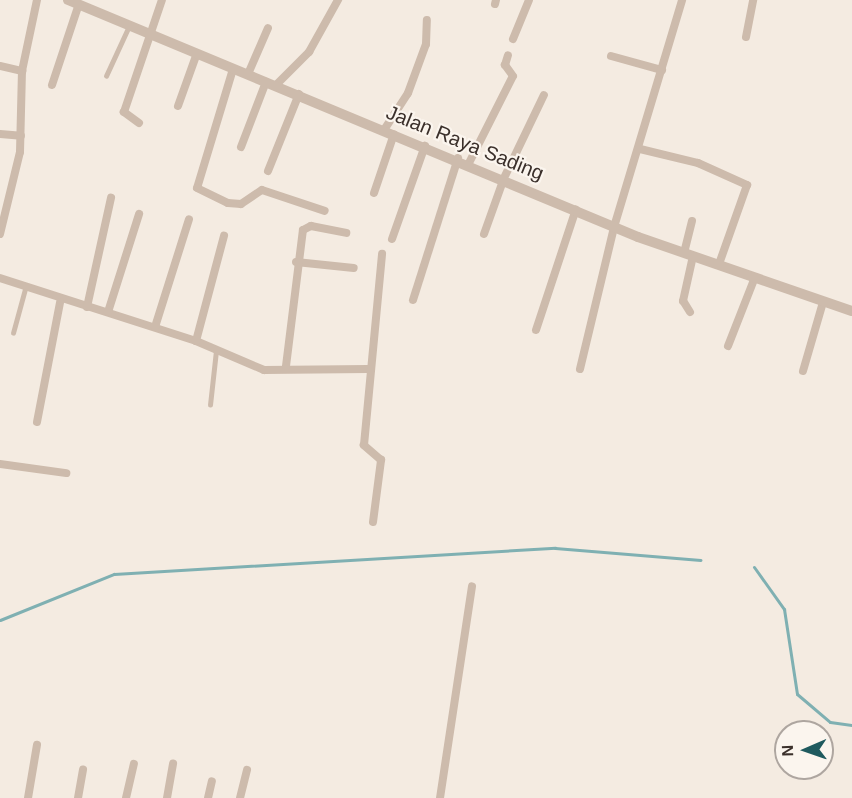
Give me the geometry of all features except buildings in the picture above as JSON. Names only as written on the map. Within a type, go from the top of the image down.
[{"type":"street","points":[[0,234],[20,152],[22,71],[37,0]]},
{"type":"street","points":[[140,123],[124,112],[162,0]]},
{"type":"street","points":[[242,147],[271,83],[309,52],[338,0]]},
{"type":"street","points":[[513,39],[529,0]]},
{"type":"street","points":[[580,369],[614,227],[640,149],[682,0]]},
{"type":"street","points":[[746,37],[753,0]]},
{"type":"street","points":[[52,85],[73,2]]},
{"type":"street","name":"Jalan Raya Sading","points":[[73,2],[130,23],[233,69],[504,177],[614,227],[852,311]]},
{"type":"street","points":[[374,193],[389,132],[408,93],[426,44],[427,20]]},
{"type":"street","points":[[248,74],[268,28]]},
{"type":"street","points":[[178,106],[197,53]]},
{"type":"street","points":[[412,300],[463,161],[513,76],[505,65],[508,55]]},
{"type":"street","points":[[611,56],[662,70]]},
{"type":"street","points":[[0,66],[22,71]]},
{"type":"street","points":[[233,69],[197,188],[228,203],[241,204],[262,190],[325,211]]},
{"type":"street","points":[[268,171],[299,94]]},
{"type":"street","points":[[484,234],[504,177],[544,95]]},
{"type":"street","points":[[0,134],[21,138]]},
{"type":"street","points":[[392,239],[425,146]]},
{"type":"street","points":[[640,149],[698,163],[748,187],[719,264]]},
{"type":"street","points":[[87,307],[111,198]]},
{"type":"street","points":[[536,330],[576,209]]},
{"type":"street","points":[[108,312],[139,214]]},
{"type":"street","points":[[155,327],[189,219]]},
{"type":"street","points":[[690,312],[683,301],[692,221]]},
{"type":"street","points":[[286,366],[296,262],[305,227],[346,233]]},
{"type":"street","points":[[196,341],[225,236]]},
{"type":"street","points":[[373,522],[381,460],[364,449],[368,369],[382,254]]},
{"type":"street","points":[[296,262],[354,268]]},
{"type":"street","points":[[728,346],[755,277]]},
{"type":"street","points":[[0,279],[60,302],[108,312],[196,341],[264,370],[286,366],[368,369]]},
{"type":"street","points":[[37,422],[60,302]]},
{"type":"street","points":[[803,371],[823,302]]},
{"type":"street","points":[[0,464],[66,473]]},
{"type":"street","points":[[440,798],[472,586]]},
{"type":"street","points":[[28,798],[37,746]]},
{"type":"street","points":[[126,798],[134,764]]},
{"type":"street","points":[[167,798],[173,764]]},
{"type":"street","points":[[78,798],[83,769]]},
{"type":"street","points":[[240,798],[246,770]]},
{"type":"street","points":[[208,798],[212,781]]},
{"type":"lane","points":[[106,76],[130,23]]},
{"type":"lane","points":[[13,333],[25,289]]},
{"type":"lane","points":[[210,405],[216,351]]},
{"type":"waterway","points":[[0,620],[114,574],[555,548],[701,560]]},
{"type":"waterway","points":[[754,567],[784,609],[797,694],[830,722],[852,725]]}]
